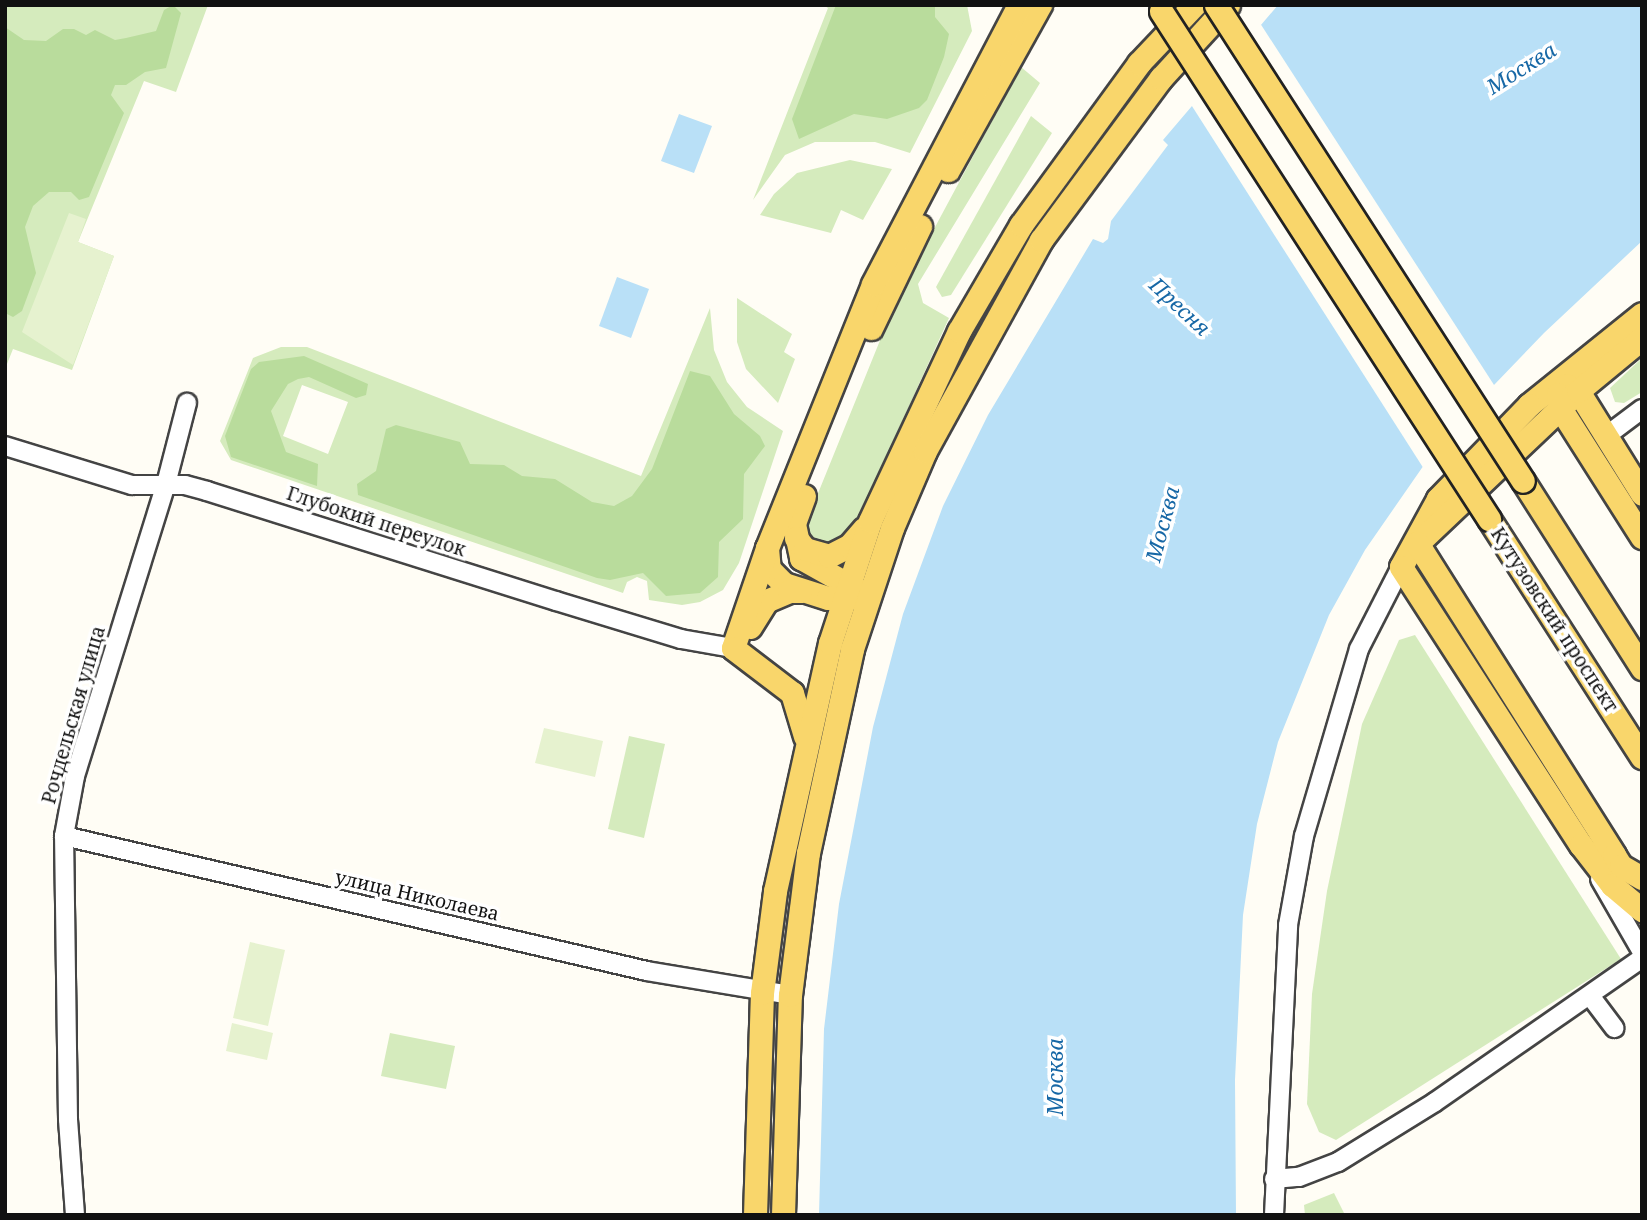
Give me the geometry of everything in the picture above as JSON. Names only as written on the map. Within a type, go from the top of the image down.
[{"type":"main road","points":[[990,61],[1006,5]]},
{"type":"main road","points":[[733,648],[767,548],[873,284],[990,61],[1031,11],[1049,5]]},
{"type":"main road","points":[[755,1215],[762,993],[775,891],[806,742],[845,592],[870,521],[959,331],[1055,173],[1139,63],[1194,5]]},
{"type":"main road","points":[[1216,5],[1642,668]]},
{"type":"main road","points":[[783,1215],[790,995],[811,841],[845,679],[869,596],[925,450],[981,344],[1041,240],[1161,78],[1228,5]]},
{"type":"main road","name":"Кутузовский проспект","points":[[1156,7],[1642,757]]},
{"type":"main road","points":[[845,592],[801,558],[794,535],[799,507],[888,289],[943,177],[1031,11]]},
{"type":"main road","points":[[1642,314],[1567,386],[1438,499],[1417,543],[1401,567],[1581,845],[1612,885],[1642,910]]},
{"type":"main road","points":[[1417,543],[1560,408],[1567,386],[1642,338]]},
{"type":"main road","points":[[1567,386],[1606,436],[1642,494]]},
{"type":"main road","points":[[1560,408],[1642,537]]},
{"type":"main road","points":[[794,535],[805,549],[829,556],[849,546],[870,521]]},
{"type":"main road","points":[[1417,543],[1621,866],[1642,878]]},
{"type":"main road","points":[[767,548],[769,569],[775,578],[800,592]]},
{"type":"main road","points":[[733,648],[741,643],[766,601],[789,591],[845,592],[869,596]]},
{"type":"main road","points":[[733,648],[792,693],[806,742]]},
{"type":"street","name":"Рочдельская улица","points":[[75,1215],[68,1119],[64,836],[75,776],[166,484],[187,403]]},
{"type":"street","points":[[1606,436],[1642,409]]},
{"type":"street","name":"Глубокий переулок","points":[[5,446],[132,485],[166,484],[206,491],[681,639],[733,648]]},
{"type":"street","points":[[1274,1215],[1288,925],[1304,836],[1359,649],[1401,567]]},
{"type":"street","name":"улица Николаева","points":[[64,836],[647,971],[762,993],[790,995]]},
{"type":"street","points":[[1581,845],[1642,952]]},
{"type":"street","points":[[1274,1179],[1299,1177],[1338,1163],[1591,997],[1642,958]]},
{"type":"street","points":[[1591,997],[1614,1028]]},
{"type":"green space","points":[[5,5],[208,5],[176,92],[144,81],[78,242],[114,256],[72,370],[13,349],[5,369]]},
{"type":"green space","points":[[173,5],[181,13],[166,68],[145,72],[126,85],[115,85],[111,95],[124,113],[89,197],[79,200],[71,192],[49,192],[33,206],[25,227],[36,273],[22,311],[13,317],[5,313],[5,27],[24,40],[46,41],[63,29],[74,29],[86,35],[95,30],[115,40],[156,31],[164,10]]},
{"type":"green space","points":[[823,5],[967,5],[972,31],[910,153],[875,142],[815,142],[785,155],[753,200],[828,8]]},
{"type":"green space","points":[[836,5],[935,5],[935,17],[949,34],[944,57],[927,100],[919,108],[887,119],[854,114],[799,139],[792,119]]},
{"type":"green space","points":[[1021,67],[1040,83],[918,284],[923,303],[949,318],[851,534],[841,547],[810,539],[808,518],[898,296]]},
{"type":"green space","points":[[1031,116],[1052,133],[951,295],[942,297],[936,287]]},
{"type":"green space","points":[[850,160],[892,169],[863,220],[841,210],[831,233],[760,215],[774,194],[797,173]]},
{"type":"green space","points":[[69,213],[86,219],[78,242],[114,256],[73,365],[22,332]]},
{"type":"green space","points":[[737,298],[792,334],[784,352],[795,359],[778,403],[746,369],[737,342]]},
{"type":"green space","points":[[710,308],[714,350],[727,382],[747,407],[783,431],[739,563],[723,590],[700,602],[682,605],[649,600],[647,581],[637,577],[627,582],[623,593],[231,460],[220,441],[253,358],[281,347],[307,347],[641,476]],"holes":[[[302,385],[348,402],[328,454],[283,436]]]},
{"type":"green space","points":[[304,356],[368,384],[366,395],[356,398],[309,377],[298,379],[288,384],[271,411],[286,452],[318,464],[317,486],[231,457],[225,436],[251,369],[259,362]]},
{"type":"green space","points":[[1642,358],[1642,392],[1624,403],[1615,402],[1610,388]]},
{"type":"green space","points":[[690,371],[710,376],[734,414],[760,436],[765,446],[744,474],[743,519],[719,542],[718,577],[700,593],[666,596],[643,573],[610,580],[597,578],[358,495],[357,484],[376,471],[386,429],[396,425],[460,442],[470,464],[504,465],[522,476],[555,479],[592,502],[614,506],[632,496],[652,469]]},
{"type":"green space","points":[[1415,635],[1621,959],[1336,1140],[1319,1132],[1307,1104],[1312,994],[1327,891],[1362,724],[1399,640]]},
{"type":"green space","points":[[544,728],[603,741],[595,777],[535,763]]},
{"type":"green space","points":[[629,736],[665,744],[644,838],[608,829]]},
{"type":"green space","points":[[250,942],[285,950],[268,1026],[233,1018]]},
{"type":"green space","points":[[232,1023],[273,1033],[267,1060],[226,1051]]},
{"type":"green space","points":[[390,1033],[455,1046],[446,1089],[381,1076]]},
{"type":"green space","points":[[1334,1193],[1345,1215],[1305,1215],[1304,1205]]},
{"type":"water","points":[[1278,5],[1642,5],[1642,241],[1544,333],[1442,439],[1365,550],[1329,615],[1278,742],[1257,824],[1243,915],[1235,1080],[1236,1215],[819,1215],[824,1029],[839,904],[873,727],[903,614],[943,506],[988,415],[1093,239],[1103,243],[1108,239],[1111,221],[1168,145],[1163,140]]},
{"type":"water","points":[[679,114],[712,126],[694,173],[661,161]]},
{"type":"water","points":[[617,277],[649,289],[631,338],[599,326]]},
{"type":"pier","points":[[1258,20],[1496,388],[1424,469],[1190,103]]},
{"type":"water label","name":"Москва","points":[[1521,68]]},
{"type":"water label","name":"Пресня","points":[[1180,306]]},
{"type":"water label","name":"Москва","points":[[1162,524]]},
{"type":"water label","name":"Москва","points":[[1055,1077]]}]
